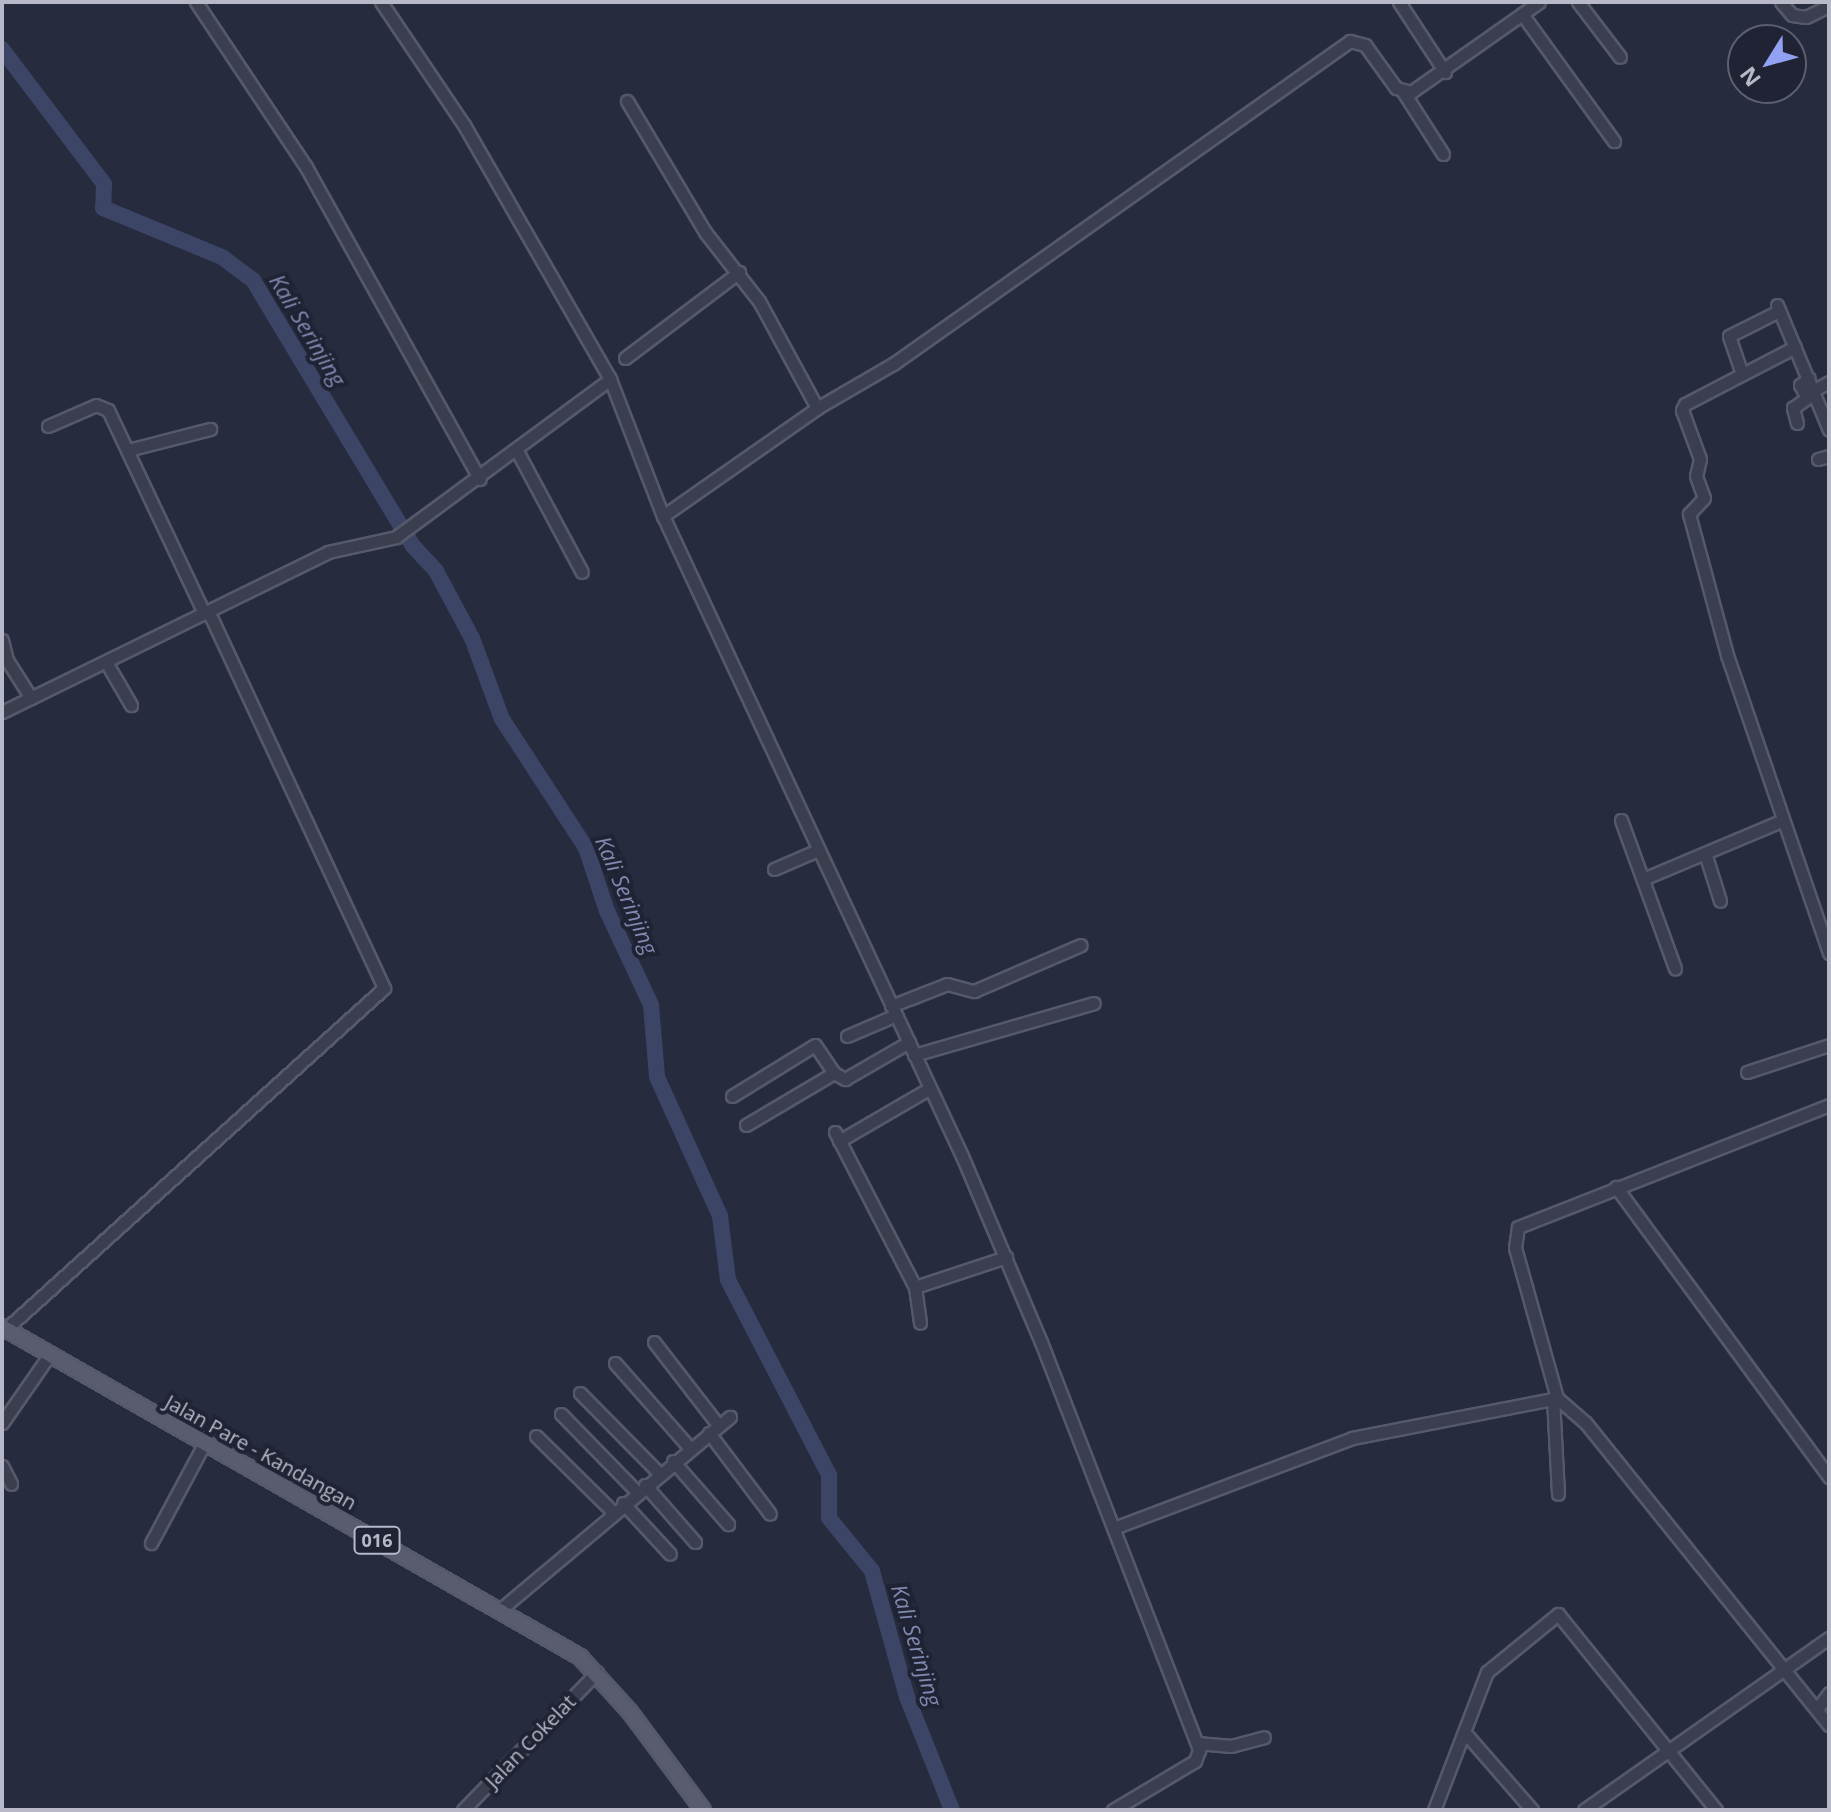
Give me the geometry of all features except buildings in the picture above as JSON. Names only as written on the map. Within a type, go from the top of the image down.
[{"type":"main road","name":"Jalan Pare - Kandangan","points":[[4,1328],[204,1444],[501,1609],[597,1672],[703,1810]]},
{"type":"street","points":[[196,2],[306,167],[480,479]]},
{"type":"street","points":[[381,2],[464,125],[610,379],[663,516],[1006,1257],[1197,1743],[1195,1761],[1113,1810]]},
{"type":"street","points":[[1399,2],[1445,72]]},
{"type":"street","points":[[1402,90],[1422,87],[1539,2]]},
{"type":"street","points":[[1578,2],[1620,57]]},
{"type":"street","points":[[1781,2],[1792,15],[1806,17],[1829,6]]},
{"type":"street","points":[[1522,14],[1614,141]]},
{"type":"street","points":[[663,516],[817,408],[893,364],[1350,41],[1361,42],[1402,90],[1443,154]]},
{"type":"street","points":[[627,101],[705,232],[739,272],[817,408]]},
{"type":"street","points":[[625,358],[739,272]]},
{"type":"street","points":[[1742,374],[1729,336],[1778,308],[1829,430]]},
{"type":"street","points":[[1795,347],[1682,407],[1700,459],[1696,476],[1704,498],[1689,514],[1727,655],[1781,821],[1829,953]]},
{"type":"street","points":[[2,712],[328,552],[396,537],[480,479],[610,379]]},
{"type":"street","points":[[1797,423],[1793,408],[1807,398],[1800,385],[1829,382]]},
{"type":"street","points":[[4,1328],[384,988],[128,450],[101,406],[48,426]]},
{"type":"street","points":[[128,450],[210,429]]},
{"type":"street","points":[[517,451],[582,572]]},
{"type":"street","points":[[2,640],[7,660],[31,698]]},
{"type":"street","points":[[106,662],[131,705]]},
{"type":"street","points":[[1621,820],[1675,968]]},
{"type":"street","points":[[1643,879],[1781,821]]},
{"type":"street","points":[[774,869],[818,850]]},
{"type":"street","points":[[1705,853],[1720,901]]},
{"type":"street","points":[[847,1036],[947,984],[974,991],[1081,945]]},
{"type":"street","points":[[914,1055],[1094,1003]]},
{"type":"street","points":[[732,1096],[815,1045],[834,1073],[845,1079],[909,1042]]},
{"type":"street","points":[[1747,1072],[1829,1045]]},
{"type":"street","points":[[746,1125],[834,1073]]},
{"type":"street","points":[[920,1323],[915,1287],[837,1137],[930,1088]]},
{"type":"street","points":[[1558,1494],[1555,1398],[1514,1234],[1525,1223],[1829,1105]]},
{"type":"street","points":[[1616,1187],[1829,1477]]},
{"type":"street","points":[[915,1287],[1006,1257]]},
{"type":"street","points":[[654,1342],[770,1514]]},
{"type":"street","points":[[2,1423],[50,1354]]},
{"type":"street","points":[[615,1363],[689,1447]]},
{"type":"street","points":[[580,1393],[659,1473]]},
{"type":"street","points":[[1114,1528],[1352,1438],[1555,1398],[1585,1422],[1829,1725]]},
{"type":"street","points":[[561,1414],[695,1542]]},
{"type":"street","points":[[501,1609],[689,1447],[730,1417]]},
{"type":"street","points":[[536,1436],[613,1512]]},
{"type":"street","points":[[151,1543],[204,1444]]},
{"type":"street","points":[[673,1461],[728,1524]]},
{"type":"street","points":[[2,1466],[11,1484]]},
{"type":"street","points":[[623,1503],[670,1554]]},
{"type":"street","points":[[1434,1810],[1466,1734],[1487,1672],[1558,1614],[1716,1810]]},
{"type":"street","points":[[1584,1810],[1829,1638]]},
{"type":"street","name":"Jalan Cokelat","points":[[463,1810],[597,1672]]},
{"type":"street","points":[[1817,1709],[1829,1693]]},
{"type":"street","points":[[1466,1734],[1532,1810]]},
{"type":"street","points":[[1197,1743],[1231,1746],[1264,1737]]},
{"type":"waterway","name":"Kali Serinjing","points":[[2,49],[104,184],[103,208],[222,257],[253,280],[413,546],[436,571],[472,638],[502,719],[586,848],[607,911],[651,1005],[657,1077],[720,1216],[728,1280],[829,1475],[829,1518],[872,1571],[907,1697],[952,1810]]}]
